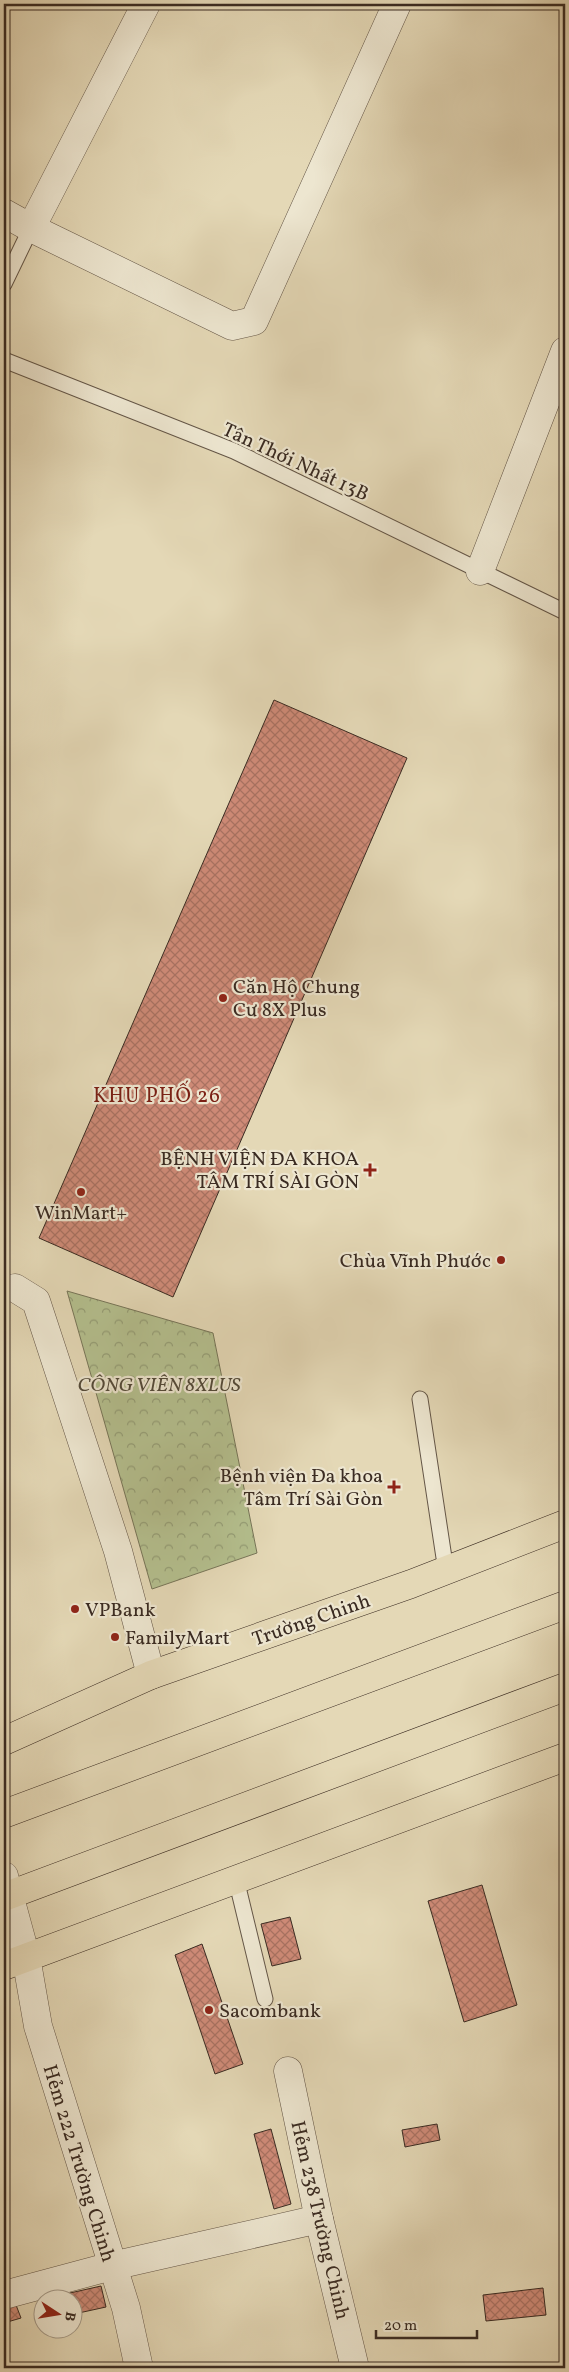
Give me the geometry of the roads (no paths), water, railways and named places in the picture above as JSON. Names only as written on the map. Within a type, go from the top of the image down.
[{"type":"main road","name":"Trường Chinh","points":[[4,1740],[151,1675],[446,1570],[565,1524]]},
{"type":"main road","points":[[4,1814],[565,1606]]},
{"type":"main road","points":[[6,1889],[565,1687]]},
{"type":"main road","points":[[15,1962],[565,1757]]},
{"type":"street","points":[[31,228],[146,4]]},
{"type":"street","points":[[4,213],[232,326],[254,321],[398,4]]},
{"type":"street","points":[[480,571],[565,351]]},
{"type":"street","points":[[10,1286],[36,1301],[118,1551],[151,1675]]},
{"type":"street","points":[[6,1889],[15,1962]]},
{"type":"street","name":"Hẻm 222 Trường Chinh","points":[[15,1962],[38,2026],[126,2308],[139,2368]]},
{"type":"street","name":"Hẻm 238 Trường Chinh","points":[[288,2071],[319,2219],[355,2368]]},
{"type":"street","points":[[4,2295],[112,2266],[319,2219]]},
{"type":"lane","points":[[4,284],[31,228]]},
{"type":"lane","name":"Tân Thới Nhất 13B","points":[[4,360],[234,451],[565,612]]},
{"type":"lane","points":[[420,1400],[446,1570]]},
{"type":"lane","points":[[236,1879],[265,1999]]},
{"type":"place","name":"Căn Hộ Chung Cư 8X Plus","points":[[223,998]]},
{"type":"place","name":"BỆNH VIỆN ĐA KHOA TÂM TRÍ SÀI GÒN","points":[[370,1170]]},
{"type":"place","name":"WinMart+","points":[[81,1192]]},
{"type":"place","name":"Chùa Vĩnh Phước","points":[[501,1260]]},
{"type":"place","name":"Bệnh viện Đa khoa Tâm Trí Sài Gòn","points":[[394,1487]]},
{"type":"place","name":"VPBank","points":[[75,1609]]},
{"type":"place","name":"FamilyMart","points":[[115,1637]]},
{"type":"place","name":"Sacombank","points":[[209,2010]]},
{"type":"district","name":"KHU PHỐ 26","points":[[157,1095]]},
{"type":"park label","name":"CÔNG VIÊN 8XLUS","points":[[159,1384]]}]
